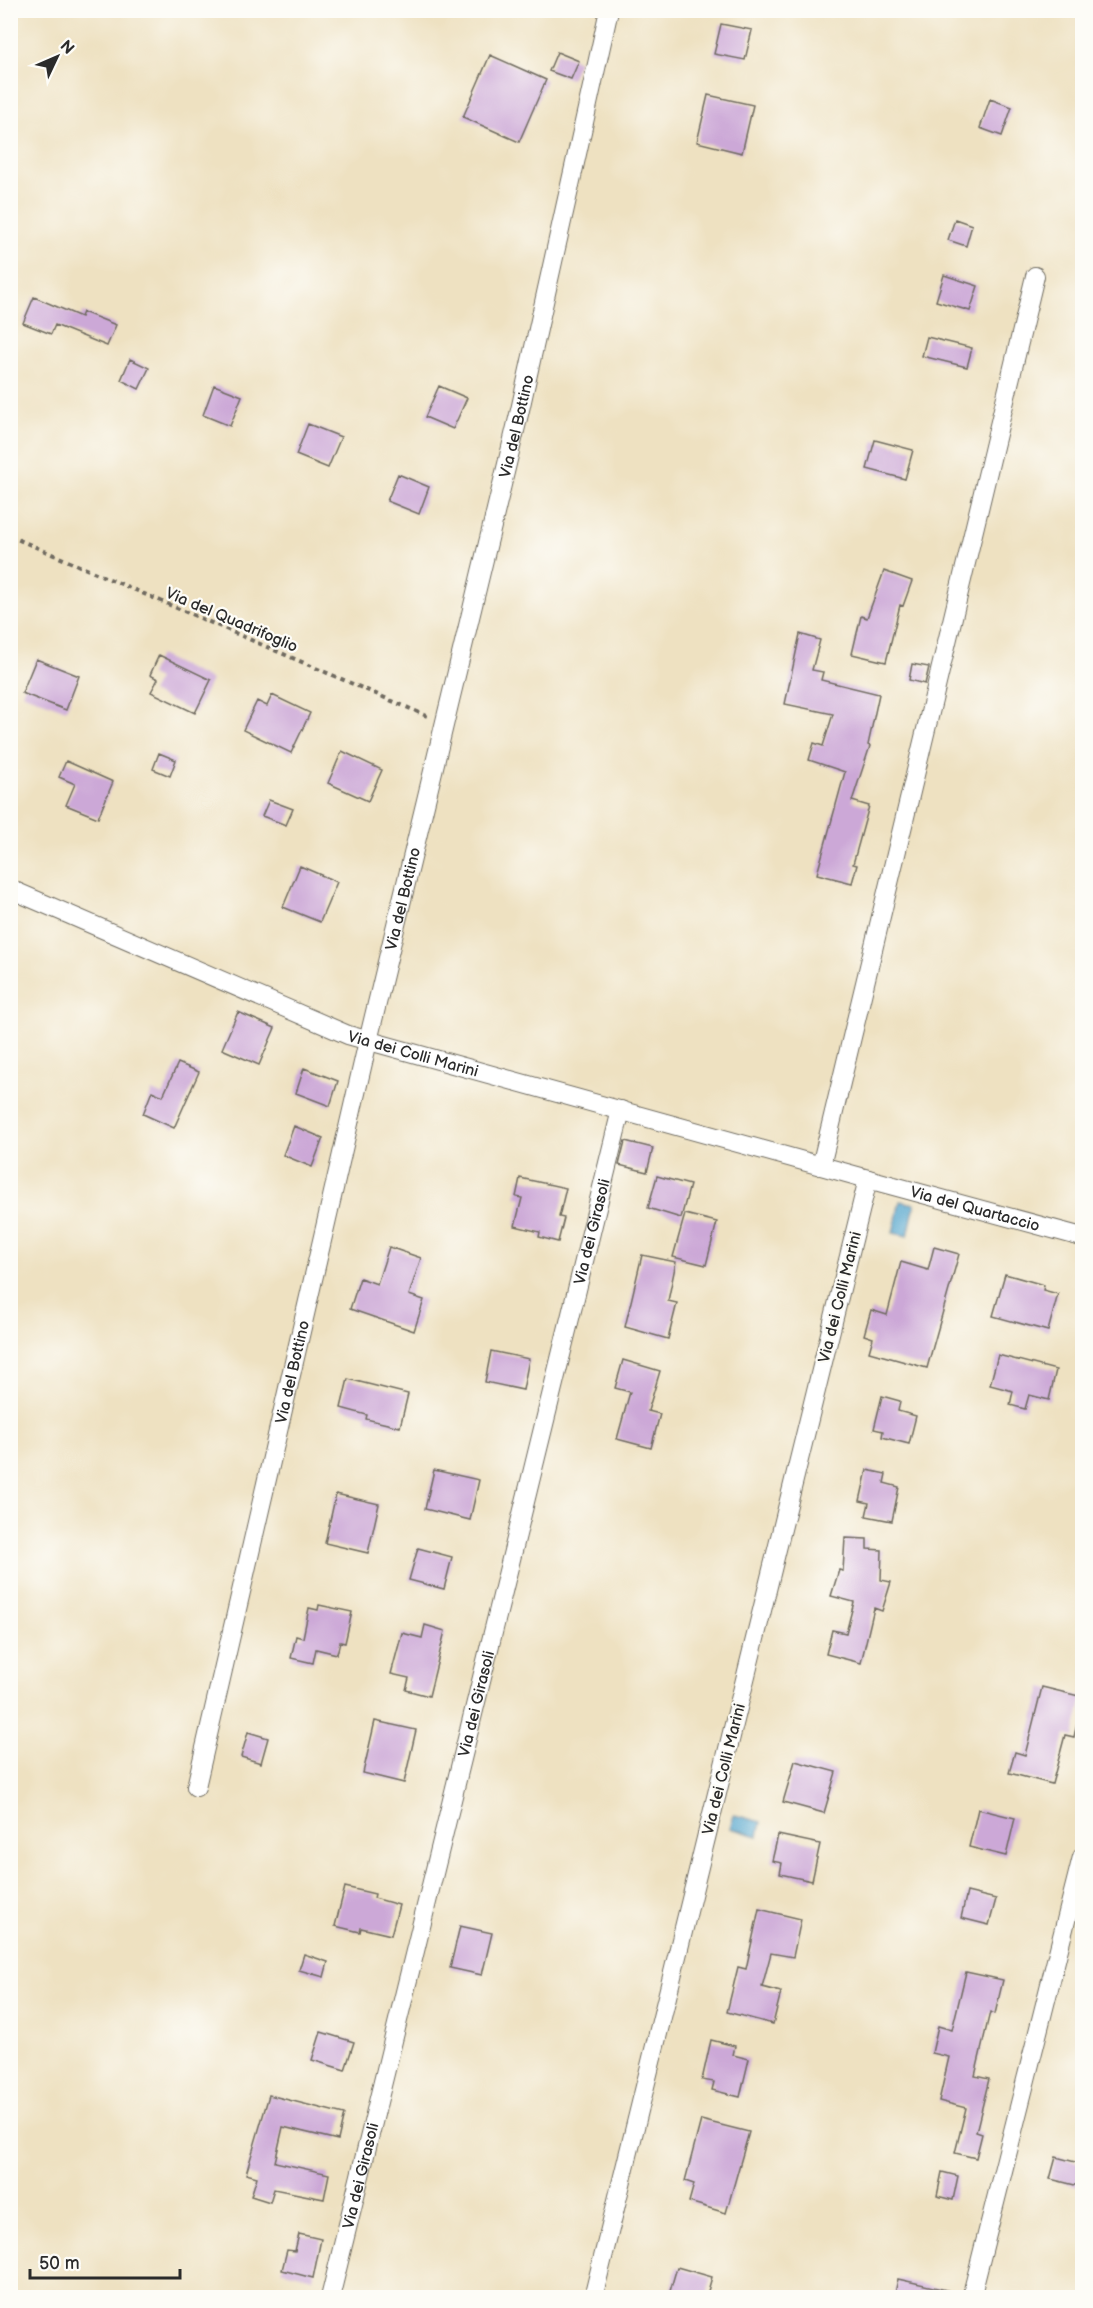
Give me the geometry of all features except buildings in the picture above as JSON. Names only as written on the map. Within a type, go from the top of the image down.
[{"type":"street","name":"Via del Bottino","points":[[196,1787],[368,1041],[519,410],[609,10]]},
{"type":"street","points":[[821,1166],[1035,276]]},
{"type":"street","name":"Via dei Colli Marini","points":[[10,889],[317,1022],[368,1041],[868,1179],[593,2298]]},
{"type":"street","name":"Via dei Girasoli","points":[[330,2298],[621,1110]]},
{"type":"street","name":"Via del Quartaccio","points":[[868,1179],[1083,1238]]},
{"type":"street","points":[[971,2298],[1083,1857]]},
{"type":"path","name":"Via del Quadrifoglio","points":[[10,536],[444,724]]},
{"type":"water","points":[[900,1201],[915,1204],[908,1236],[893,1233]]},
{"type":"water","points":[[734,1815],[761,1822],[758,1836],[730,1828]]}]
